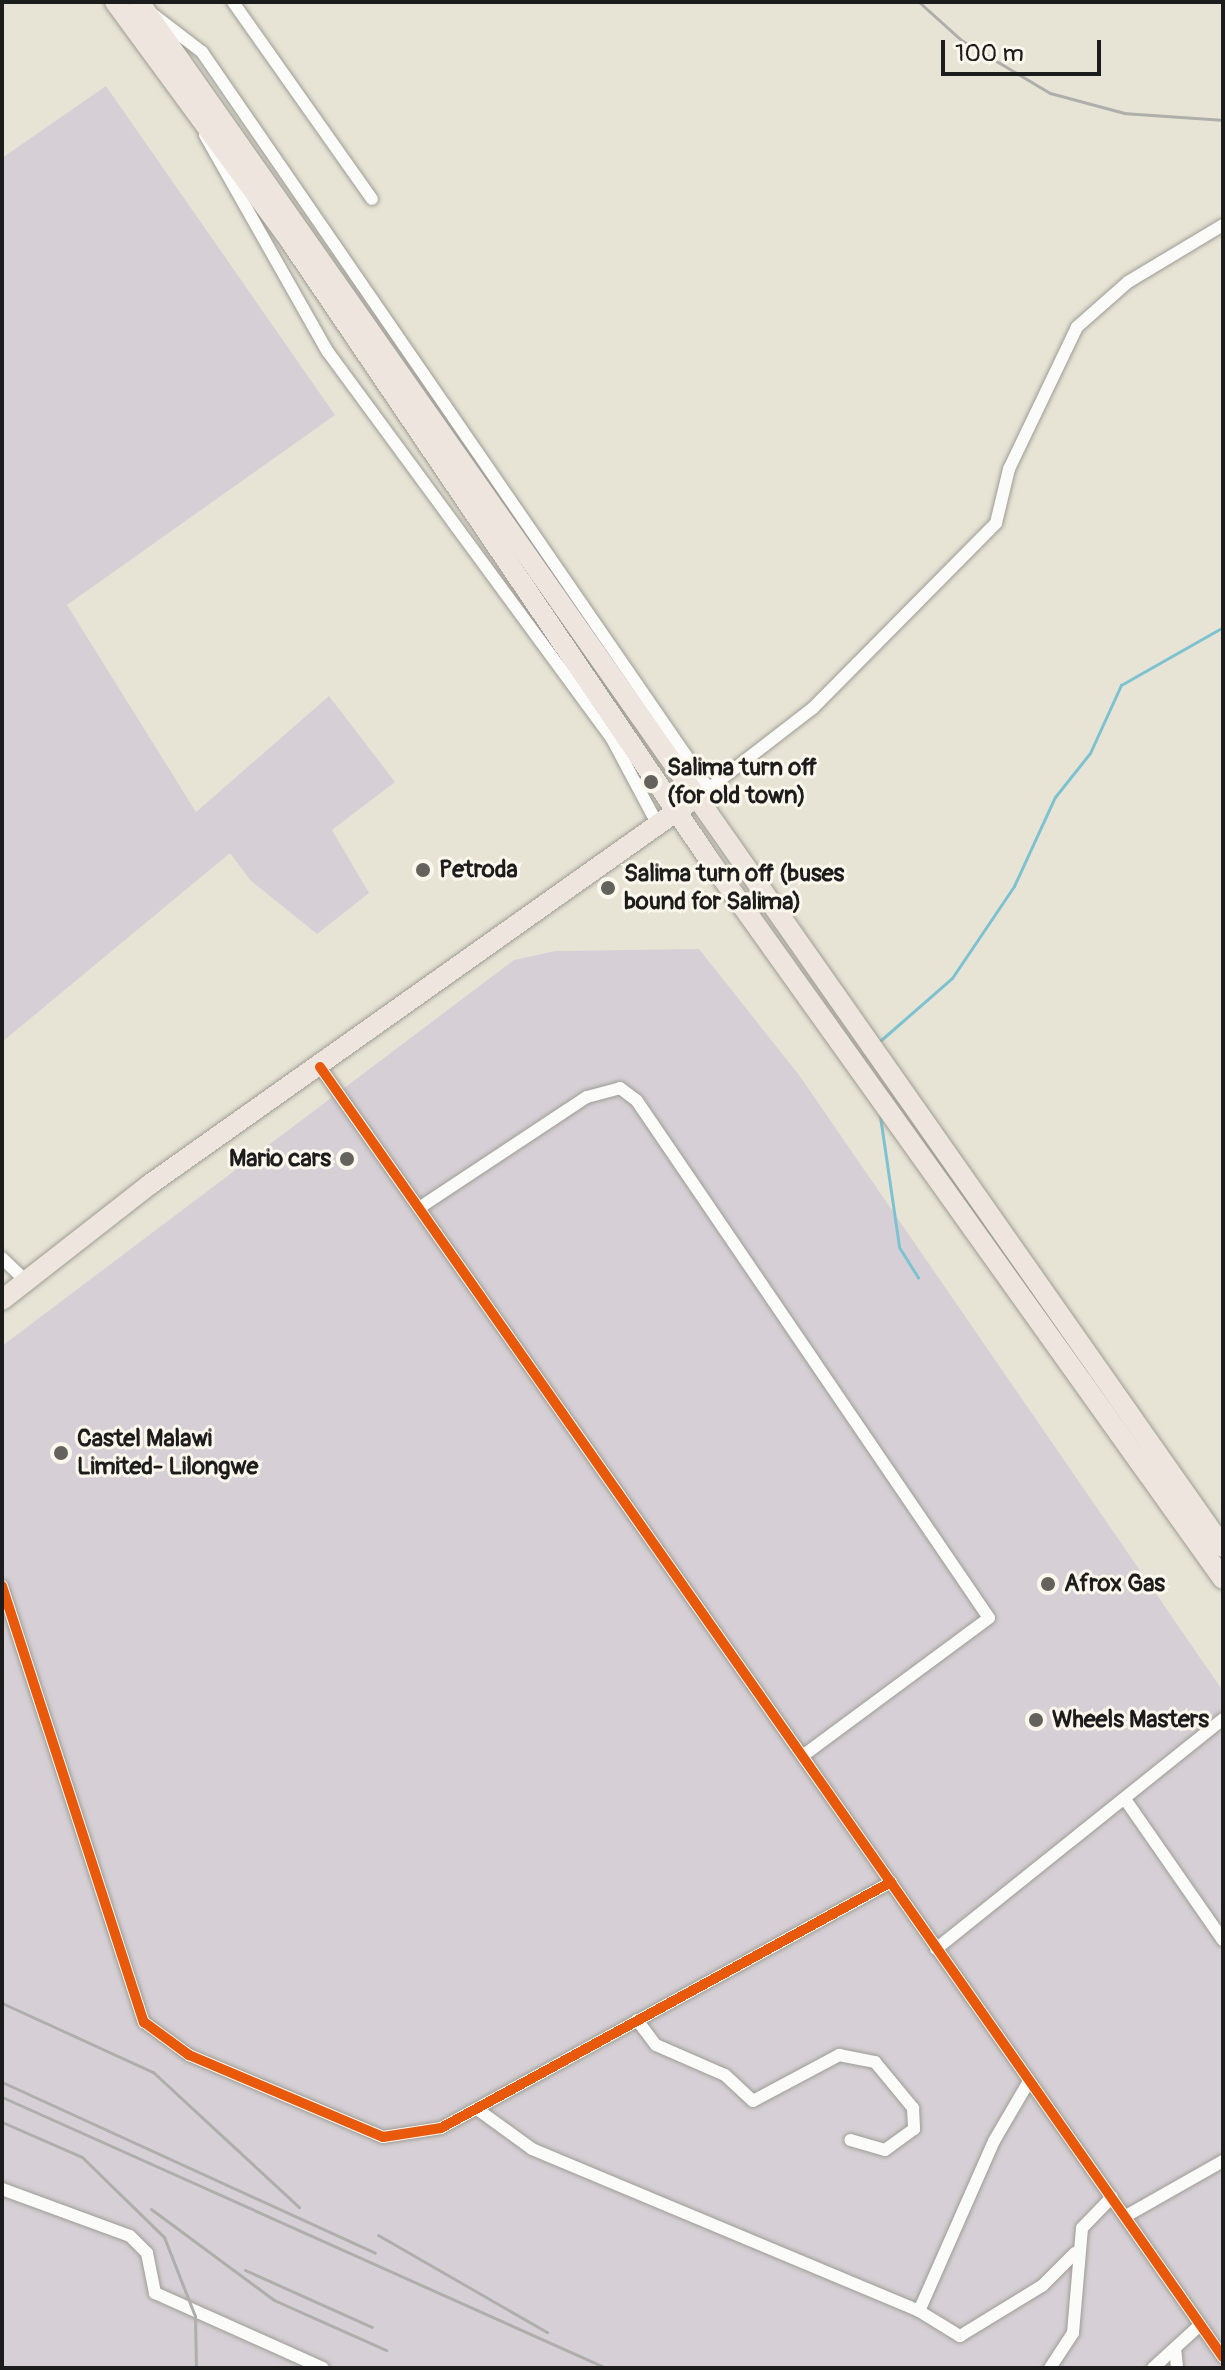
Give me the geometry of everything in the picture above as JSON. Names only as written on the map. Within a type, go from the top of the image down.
[{"type":"highway","points":[[115,2],[190,100],[676,812],[1223,1579]]},
{"type":"highway","points":[[142,6],[703,793],[1223,1547]]},
{"type":"highway","points":[[2,1300],[25,1280],[703,793]]},
{"type":"street","points":[[233,2],[372,199]]},
{"type":"street","points":[[190,100],[225,180],[328,352],[595,715],[658,825]]},
{"type":"street","points":[[703,793],[813,708],[996,523],[1009,469],[1077,327],[1128,282],[1223,225]]},
{"type":"street","points":[[320,1067],[1223,2357]]},
{"type":"street","points":[[419,1208],[596,1093],[620,1088],[637,1101],[989,1618],[804,1755]]},
{"type":"street","points":[[2,1258],[25,1280]]},
{"type":"street","points":[[2,1586],[138,2012],[152,2030],[189,2055],[383,2137],[420,2135],[477,2109],[891,1882]]},
{"type":"street","points":[[936,1949],[1066,1838],[1127,1802],[1223,1719]]},
{"type":"street","points":[[1127,1802],[1223,1940]]},
{"type":"street","points":[[637,2020],[656,2045],[725,2075],[753,2101],[839,2055],[875,2062],[913,2108],[914,2129],[885,2150],[850,2140]]},
{"type":"street","points":[[919,2311],[994,2141],[1029,2081]]},
{"type":"street","points":[[477,2109],[532,2149],[919,2311],[946,2332],[967,2335],[1042,2286],[1075,2253]]},
{"type":"street","points":[[1126,2216],[1223,2161]]},
{"type":"street","points":[[2,2189],[130,2236],[147,2253],[155,2293],[323,2368]]},
{"type":"street","points":[[1050,2368],[1073,2333],[1075,2253],[1087,2219],[1112,2197]]},
{"type":"street","points":[[1153,2368],[1199,2326]]},
{"type":"street","points":[[1175,2348],[1177,2368]]},
{"type":"shaded area","points":[[106,86],[335,415],[67,605],[196,812],[329,696],[395,782],[332,830],[369,893],[317,934],[250,880],[230,853],[2,1042],[2,158]]},
{"type":"shaded area","points":[[699,949],[799,1075],[1223,1691],[1223,2368],[2,2368],[2,1346],[514,960],[556,951]]},
{"type":"waterway","points":[[881,1040],[952,978],[1014,886],[1055,797],[1090,753],[1121,685],[1223,627]]},
{"type":"waterway","points":[[880,1116],[899,1247],[918,1277]]},
{"type":"railway","points":[[919,2],[961,40],[1050,93],[1124,113],[1223,120]]},
{"type":"railway","points":[[2,2003],[153,2072],[299,2207]]},
{"type":"railway","points":[[2,2082],[375,2253]]},
{"type":"railway","points":[[2,2097],[606,2368]]},
{"type":"railway","points":[[2,2122],[82,2157],[164,2237],[195,2316],[196,2368]]},
{"type":"railway","points":[[151,2209],[274,2300],[386,2350]]},
{"type":"railway","points":[[378,2235],[547,2332]]},
{"type":"railway","points":[[245,2270],[372,2327]]},
{"type":"cycle path","points":[[320,1067],[1223,2357]]},
{"type":"cycle path","points":[[2,1586],[144,2022],[189,2055],[383,2137],[441,2128],[891,1882]]},
{"type":"place","name":"Salima turn off (for old town)","points":[[651,782]]},
{"type":"place","name":"Petroda","points":[[423,870]]},
{"type":"place","name":"Salima turn off (buses bound for Salima)","points":[[608,888]]},
{"type":"place","name":"Mario cars","points":[[347,1159]]},
{"type":"place","name":"Castel Malawi Limited- Lilongwe","points":[[61,1453]]},
{"type":"place","name":"Afrox Gas","points":[[1048,1584]]},
{"type":"place","name":"Wheels Masters","points":[[1036,1720]]}]
